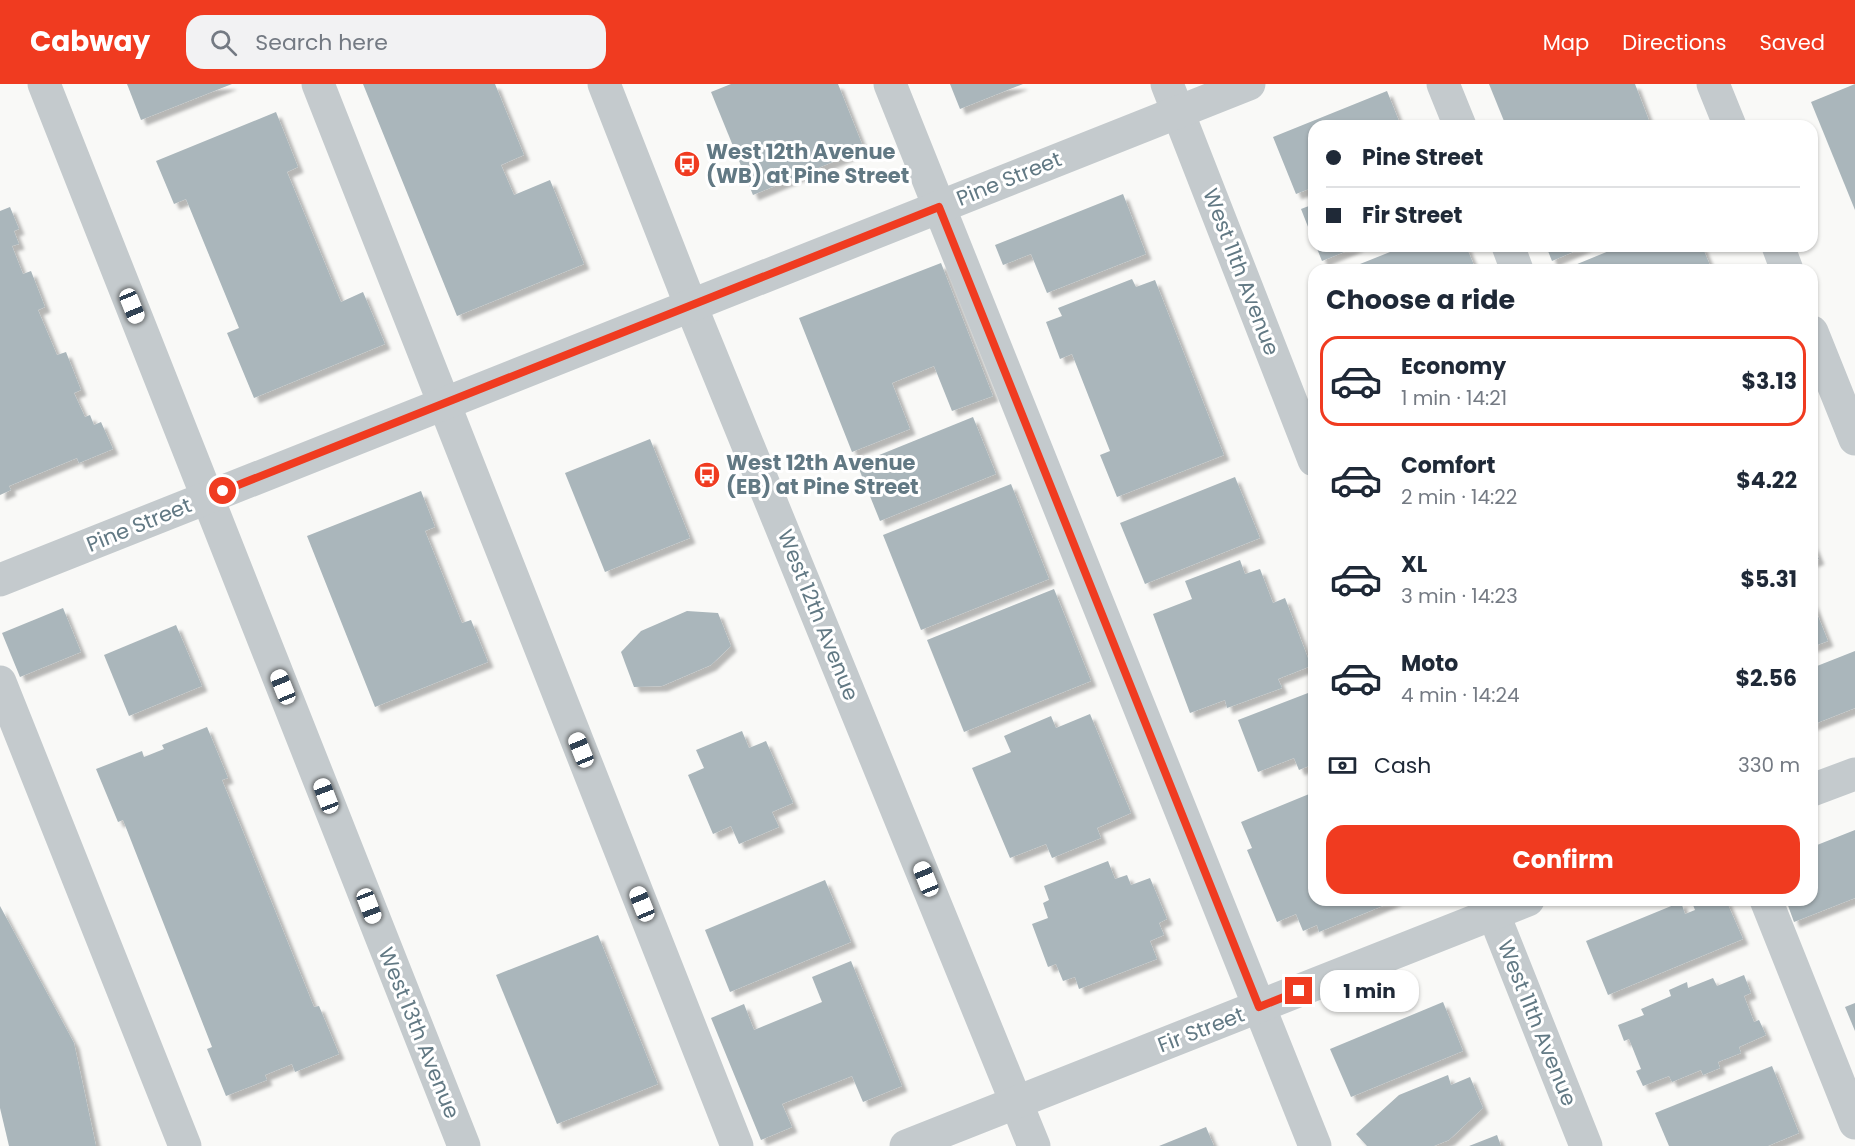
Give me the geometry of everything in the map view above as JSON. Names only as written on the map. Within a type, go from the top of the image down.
[{"type":"street","name":"West 13th Avenue","points":[[44,84],[464,1146]]},
{"type":"street","points":[[318,84],[737,1146]]},
{"type":"street","name":"West 12th Avenue","points":[[604,84],[691,306],[1034,1146]]},
{"type":"street","points":[[890,84],[1315,1146]]},
{"type":"street","name":"Pine Street","points":[[0,580],[939,207],[1172,98],[1249,84]]},
{"type":"street","points":[[1443,84],[1458,120]]},
{"type":"street","points":[[1713,84],[1728,120]]},
{"type":"street","name":"West 11th Avenue","points":[[1172,98],[1308,445]]},
{"type":"street","points":[[1818,347],[1855,439]]},
{"type":"street","points":[[0,682],[185,1146]]},
{"type":"street","points":[[1818,788],[1855,774]]},
{"type":"street","points":[[1768,906],[1855,1123]]},
{"type":"street","name":"West 11th Avenue","points":[[1491,907],[1586,1146]]},
{"type":"street","name":"Fir Street","points":[[906,1146],[1259,1007],[1491,907]]},
{"type":"building","points":[[127,84],[232,84],[141,120]]},
{"type":"building","points":[[363,84],[495,84],[524,155],[501,165],[514,195],[550,180],[584,264],[457,316]]},
{"type":"building","points":[[731,84],[838,84],[864,149],[753,195],[711,92]]},
{"type":"building","points":[[950,84],[1023,84],[960,109]]},
{"type":"building","points":[[1489,84],[1635,84],[1649,120],[1504,120]]},
{"type":"building","points":[[1855,84],[1855,210],[1811,102]]},
{"type":"building","points":[[1387,91],[1399,120],[1315,120]]},
{"type":"building","points":[[276,112],[298,167],[287,172],[341,302],[363,292],[385,344],[254,398],[227,333],[239,328],[186,199],[174,204],[156,161]]},
{"type":"building","points":[[1308,123],[1308,189],[1296,194],[1273,137]]},
{"type":"building","points":[[1123,194],[1146,254],[1047,293],[1031,254],[1003,265],[995,245]]},
{"type":"building","points":[[1308,206],[1308,227],[1301,209]]},
{"type":"building","points":[[10,207],[19,229],[14,231],[19,244],[12,246],[23,274],[31,271],[45,307],[38,310],[57,355],[66,352],[81,390],[74,393],[85,417],[90,415],[94,425],[101,422],[113,449],[79,463],[77,458],[9,486],[11,490],[0,495],[0,211]]},
{"type":"building","points":[[1318,252],[1344,252],[1322,261]]},
{"type":"building","points":[[1390,252],[1468,252],[1474,264],[1360,264]]},
{"type":"building","points":[[1548,252],[1573,252],[1552,261]]},
{"type":"building","points":[[1606,252],[1704,252],[1710,264],[1577,264]]},
{"type":"building","points":[[941,263],[993,396],[952,411],[934,366],[892,383],[910,429],[852,452],[799,318]]},
{"type":"building","points":[[1132,279],[1136,287],[1155,280],[1224,455],[1117,497],[1100,455],[1110,451],[1072,354],[1060,359],[1046,322],[1062,316],[1058,308]]},
{"type":"building","points":[[973,417],[996,474],[880,521],[857,464]]},
{"type":"building","points":[[650,439],[690,538],[605,572],[565,473]]},
{"type":"building","points":[[1235,477],[1260,538],[1145,584],[1120,523]]},
{"type":"building","points":[[1011,484],[1049,579],[921,630],[883,535]]},
{"type":"building","points":[[421,491],[435,527],[425,531],[462,623],[471,620],[488,662],[375,707],[307,536]]},
{"type":"building","points":[[1240,560],[1245,574],[1260,569],[1273,603],[1285,598],[1308,658],[1308,667],[1278,679],[1282,688],[1227,708],[1225,700],[1190,713],[1153,614],[1192,599],[1185,581]]},
{"type":"building","points":[[1054,589],[1091,681],[964,732],[927,640]]},
{"type":"building","points":[[63,608],[81,652],[20,677],[2,633]]},
{"type":"building","points":[[687,611],[718,613],[731,646],[711,665],[662,686],[634,687],[621,652],[641,631]]},
{"type":"building","points":[[1818,616],[1828,641],[1818,645]]},
{"type":"building","points":[[176,625],[202,686],[129,716],[104,655]]},
{"type":"building","points":[[1855,651],[1855,708],[1818,723],[1818,666]]},
{"type":"building","points":[[1308,693],[1308,766],[1299,770],[1294,758],[1258,772],[1238,720]]},
{"type":"building","points":[[1090,714],[1131,813],[1097,828],[1101,838],[1052,858],[1046,844],[1010,858],[972,768],[1011,752],[1004,736],[1051,716],[1056,728]]},
{"type":"building","points":[[207,727],[228,778],[222,780],[314,1007],[319,1006],[339,1054],[295,1072],[292,1064],[265,1075],[267,1080],[226,1096],[207,1049],[212,1047],[123,820],[118,822],[96,769],[142,751],[144,757],[164,749],[162,745]]},
{"type":"building","points":[[742,731],[749,748],[766,741],[793,803],[772,812],[779,827],[739,844],[731,826],[713,834],[688,775],[704,768],[696,750]]},
{"type":"building","points":[[1308,794],[1308,906],[1382,906],[1319,932],[1317,925],[1303,931],[1296,914],[1277,922],[1247,850],[1252,848],[1241,822]]},
{"type":"building","points":[[1855,830],[1855,898],[1794,922],[1788,906],[1818,906],[1818,845]]},
{"type":"building","points":[[1108,861],[1115,879],[1127,875],[1131,885],[1150,878],[1167,919],[1159,923],[1164,935],[1150,941],[1157,959],[1079,989],[1075,977],[1063,981],[1056,964],[1048,967],[1032,924],[1048,918],[1043,903],[1049,900],[1044,886]]},
{"type":"building","points":[[825,880],[851,942],[730,992],[705,930]]},
{"type":"building","points":[[0,906],[74,1043],[96,1146],[9,1146],[0,1108]]},
{"type":"building","points":[[1671,906],[1682,906],[1685,914],[1695,910],[1693,906],[1729,906],[1743,939],[1608,995],[1586,941]]},
{"type":"building","points":[[598,935],[658,1084],[557,1124],[496,975]]},
{"type":"building","points":[[851,961],[902,1086],[863,1102],[852,1076],[782,1104],[792,1127],[761,1140],[711,1018],[744,1004],[754,1030],[822,1002],[812,977]]},
{"type":"building","points":[[1744,975],[1751,993],[1744,996],[1754,1022],[1759,1020],[1766,1035],[1739,1047],[1741,1053],[1718,1062],[1720,1068],[1703,1075],[1701,1070],[1672,1082],[1669,1076],[1643,1086],[1636,1071],[1641,1069],[1629,1039],[1624,1041],[1618,1025],[1644,1015],[1641,1009],[1671,996],[1669,990],[1687,982],[1688,988],[1713,978],[1717,986]]},
{"type":"building","points":[[1443,1002],[1463,1051],[1351,1097],[1330,1049]]},
{"type":"building","points":[[1855,1003],[1855,1031],[1845,1007]]},
{"type":"building","points":[[1772,1066],[1799,1133],[1768,1146],[1669,1146],[1655,1113]]},
{"type":"building","points":[[1448,1075],[1451,1085],[1470,1077],[1483,1108],[1449,1140],[1434,1146],[1367,1146],[1356,1134],[1399,1095]]},
{"type":"building","points":[[1206,1127],[1214,1146],[1159,1146]]},
{"type":"building","points":[[1497,1135],[1501,1146],[1469,1146]]},
{"type":"place","name":"West 12th Avenue (WB) at Pine Street","points":[[687,164]]},
{"type":"place","name":"West 12th Avenue (EB) at Pine Street","points":[[707,475]]},
{"type":"route","points":[[223,491],[939,207],[1259,1007],[1299,991]]}]
